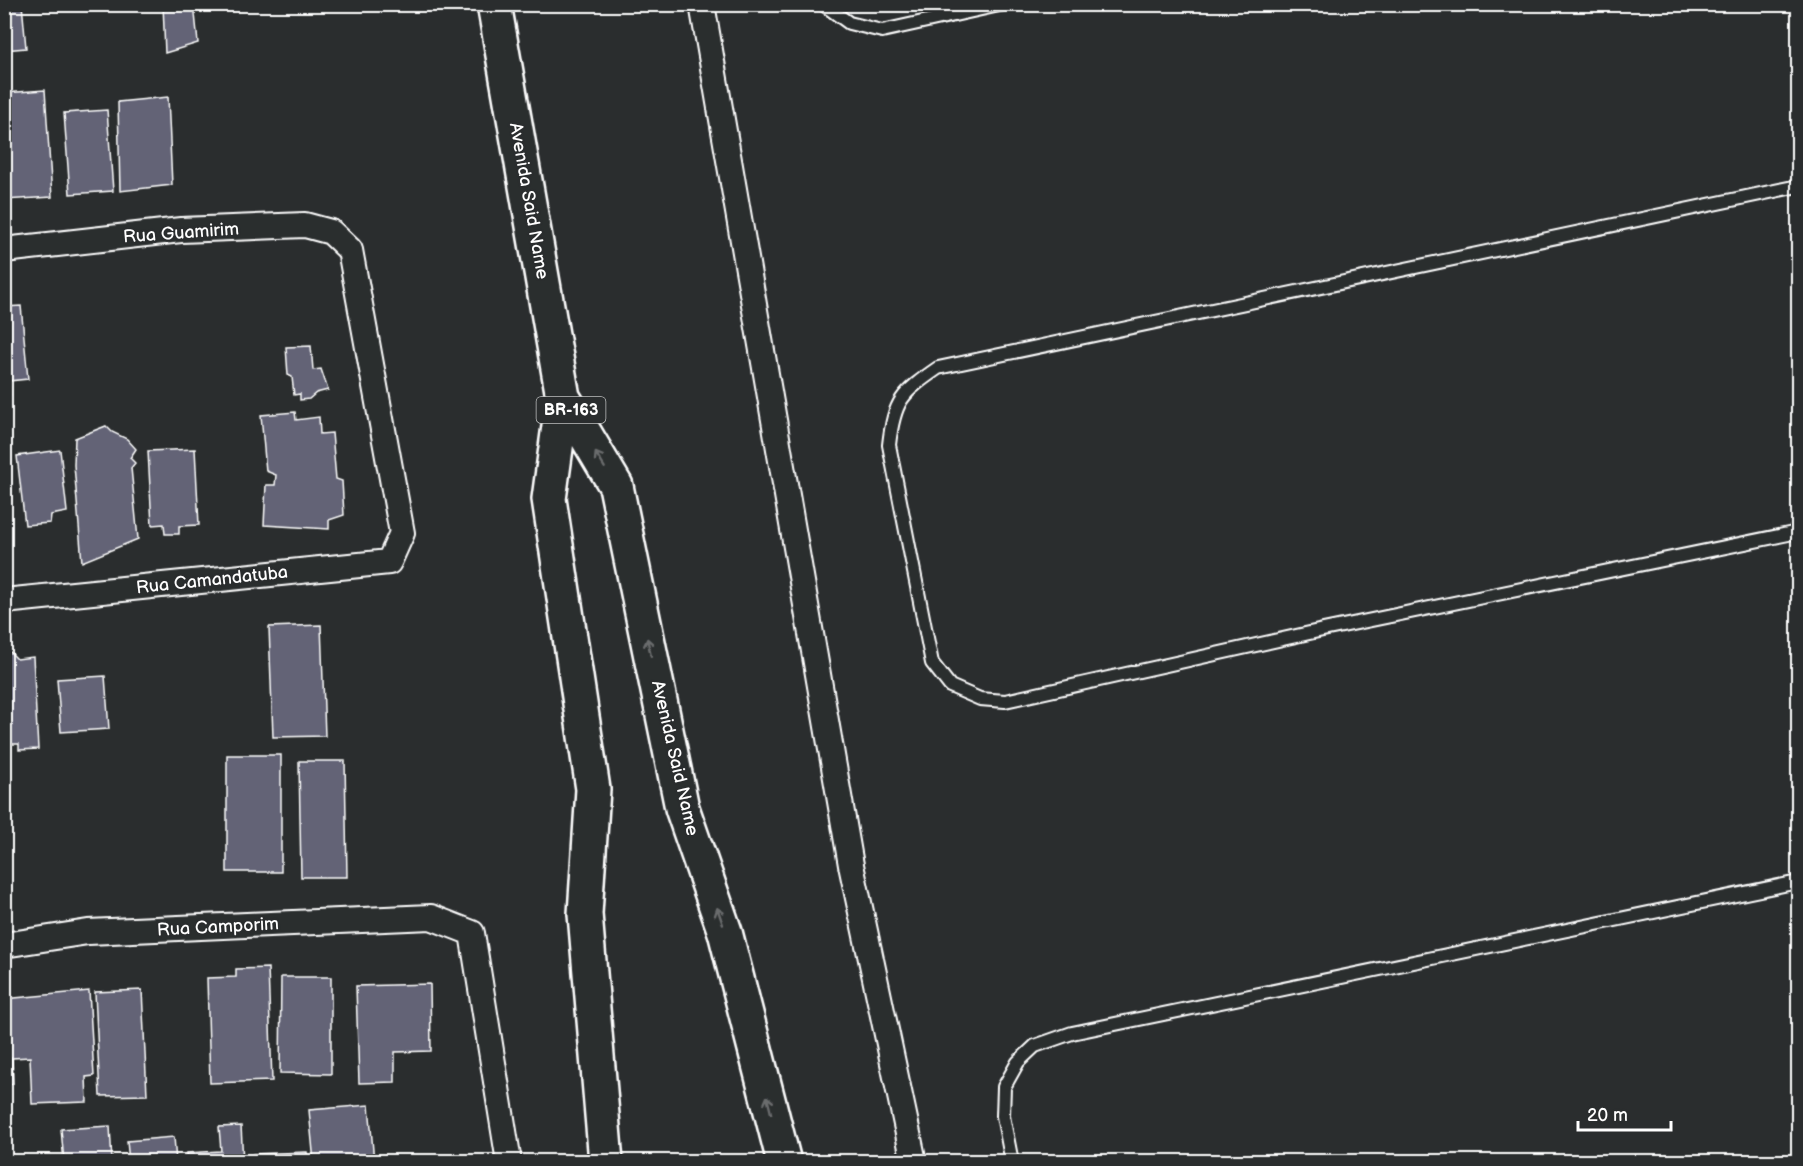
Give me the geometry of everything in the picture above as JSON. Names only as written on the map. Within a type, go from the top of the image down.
[{"type":"highway","name":"Avenida Said Name","points":[[494,4],[563,397],[549,499],[593,789],[585,914],[606,1161]]},
{"type":"highway","name":"Avenida Said Name","points":[[563,397],[616,486],[682,808],[725,932],[784,1161]]},
{"type":"street","points":[[702,4],[851,865],[914,1161]]},
{"type":"street","name":"Rua Guamirim","points":[[4,250],[181,230],[305,225],[331,232],[350,249],[402,533]]},
{"type":"street","name":"Rua Camandatuba","points":[[4,601],[389,562],[402,533]]},
{"type":"street","name":"Rua Camporim","points":[[4,945],[88,932],[431,917],[472,933],[509,1161]]},
{"type":"lane","points":[[823,4],[849,23],[882,31],[1004,4]]},
{"type":"lane","points":[[1798,186],[938,368],[908,389],[892,417],[889,445],[932,663],[950,686],[980,699],[1005,701],[1323,630],[1798,532]]},
{"type":"lane","points":[[1012,1161],[1003,1116],[1004,1087],[1018,1062],[1035,1046],[1072,1033],[1798,882]]},
{"type":"building","points":[[4,4],[22,4],[26,48],[4,50]]},
{"type":"building","points":[[163,4],[194,4],[198,43],[165,53]]},
{"type":"building","points":[[45,90],[52,197],[4,200],[4,93]]},
{"type":"building","points":[[168,97],[172,185],[120,191],[118,102]]},
{"type":"building","points":[[107,110],[113,191],[70,194],[64,113]]},
{"type":"building","points":[[21,306],[28,379],[9,381],[10,395],[4,395],[4,307]]},
{"type":"building","points":[[311,346],[313,370],[321,369],[328,390],[316,393],[309,399],[300,400],[300,394],[294,395],[292,377],[288,375],[286,347]]},
{"type":"building","points":[[295,412],[296,420],[319,417],[320,434],[332,433],[336,479],[342,481],[344,515],[329,520],[329,529],[264,525],[266,485],[275,485],[276,475],[266,471],[261,415]]},
{"type":"building","points":[[106,426],[112,432],[127,439],[136,449],[130,458],[135,463],[131,468],[138,539],[82,562],[74,465],[75,438]]},
{"type":"building","points":[[195,449],[199,525],[179,526],[179,534],[165,534],[164,524],[152,525],[148,451]]},
{"type":"building","points":[[60,450],[67,512],[51,515],[50,523],[25,525],[17,456]]},
{"type":"building","points":[[321,625],[325,736],[273,737],[269,627]]},
{"type":"building","points":[[4,652],[10,652],[17,659],[33,657],[38,749],[19,750],[19,744],[4,744]]},
{"type":"building","points":[[105,676],[109,729],[61,732],[57,679]]},
{"type":"building","points":[[227,755],[281,755],[281,872],[227,872]]},
{"type":"building","points":[[299,761],[345,761],[347,877],[301,877]]},
{"type":"building","points":[[268,968],[272,1081],[210,1083],[207,978],[236,977],[236,969]]},
{"type":"building","points":[[281,977],[331,977],[331,1074],[280,1073]]},
{"type":"building","points":[[430,984],[431,1051],[395,1052],[395,1082],[359,1083],[356,986]]},
{"type":"building","points":[[142,990],[147,1095],[100,1096],[95,992]]},
{"type":"building","points":[[89,991],[94,1076],[86,1077],[87,1102],[32,1104],[30,1057],[12,1058],[13,1084],[4,1086],[4,999]]},
{"type":"building","points":[[369,1105],[374,1162],[314,1162],[309,1110]]},
{"type":"building","points":[[110,1126],[112,1162],[64,1162],[61,1129]]},
{"type":"building","points":[[241,1126],[243,1162],[188,1162],[187,1153],[221,1151],[219,1127]]},
{"type":"building","points":[[174,1137],[176,1162],[129,1162],[127,1141]]},
{"type":"building","points":[[307,1152],[308,1162],[254,1162],[253,1154]]}]
